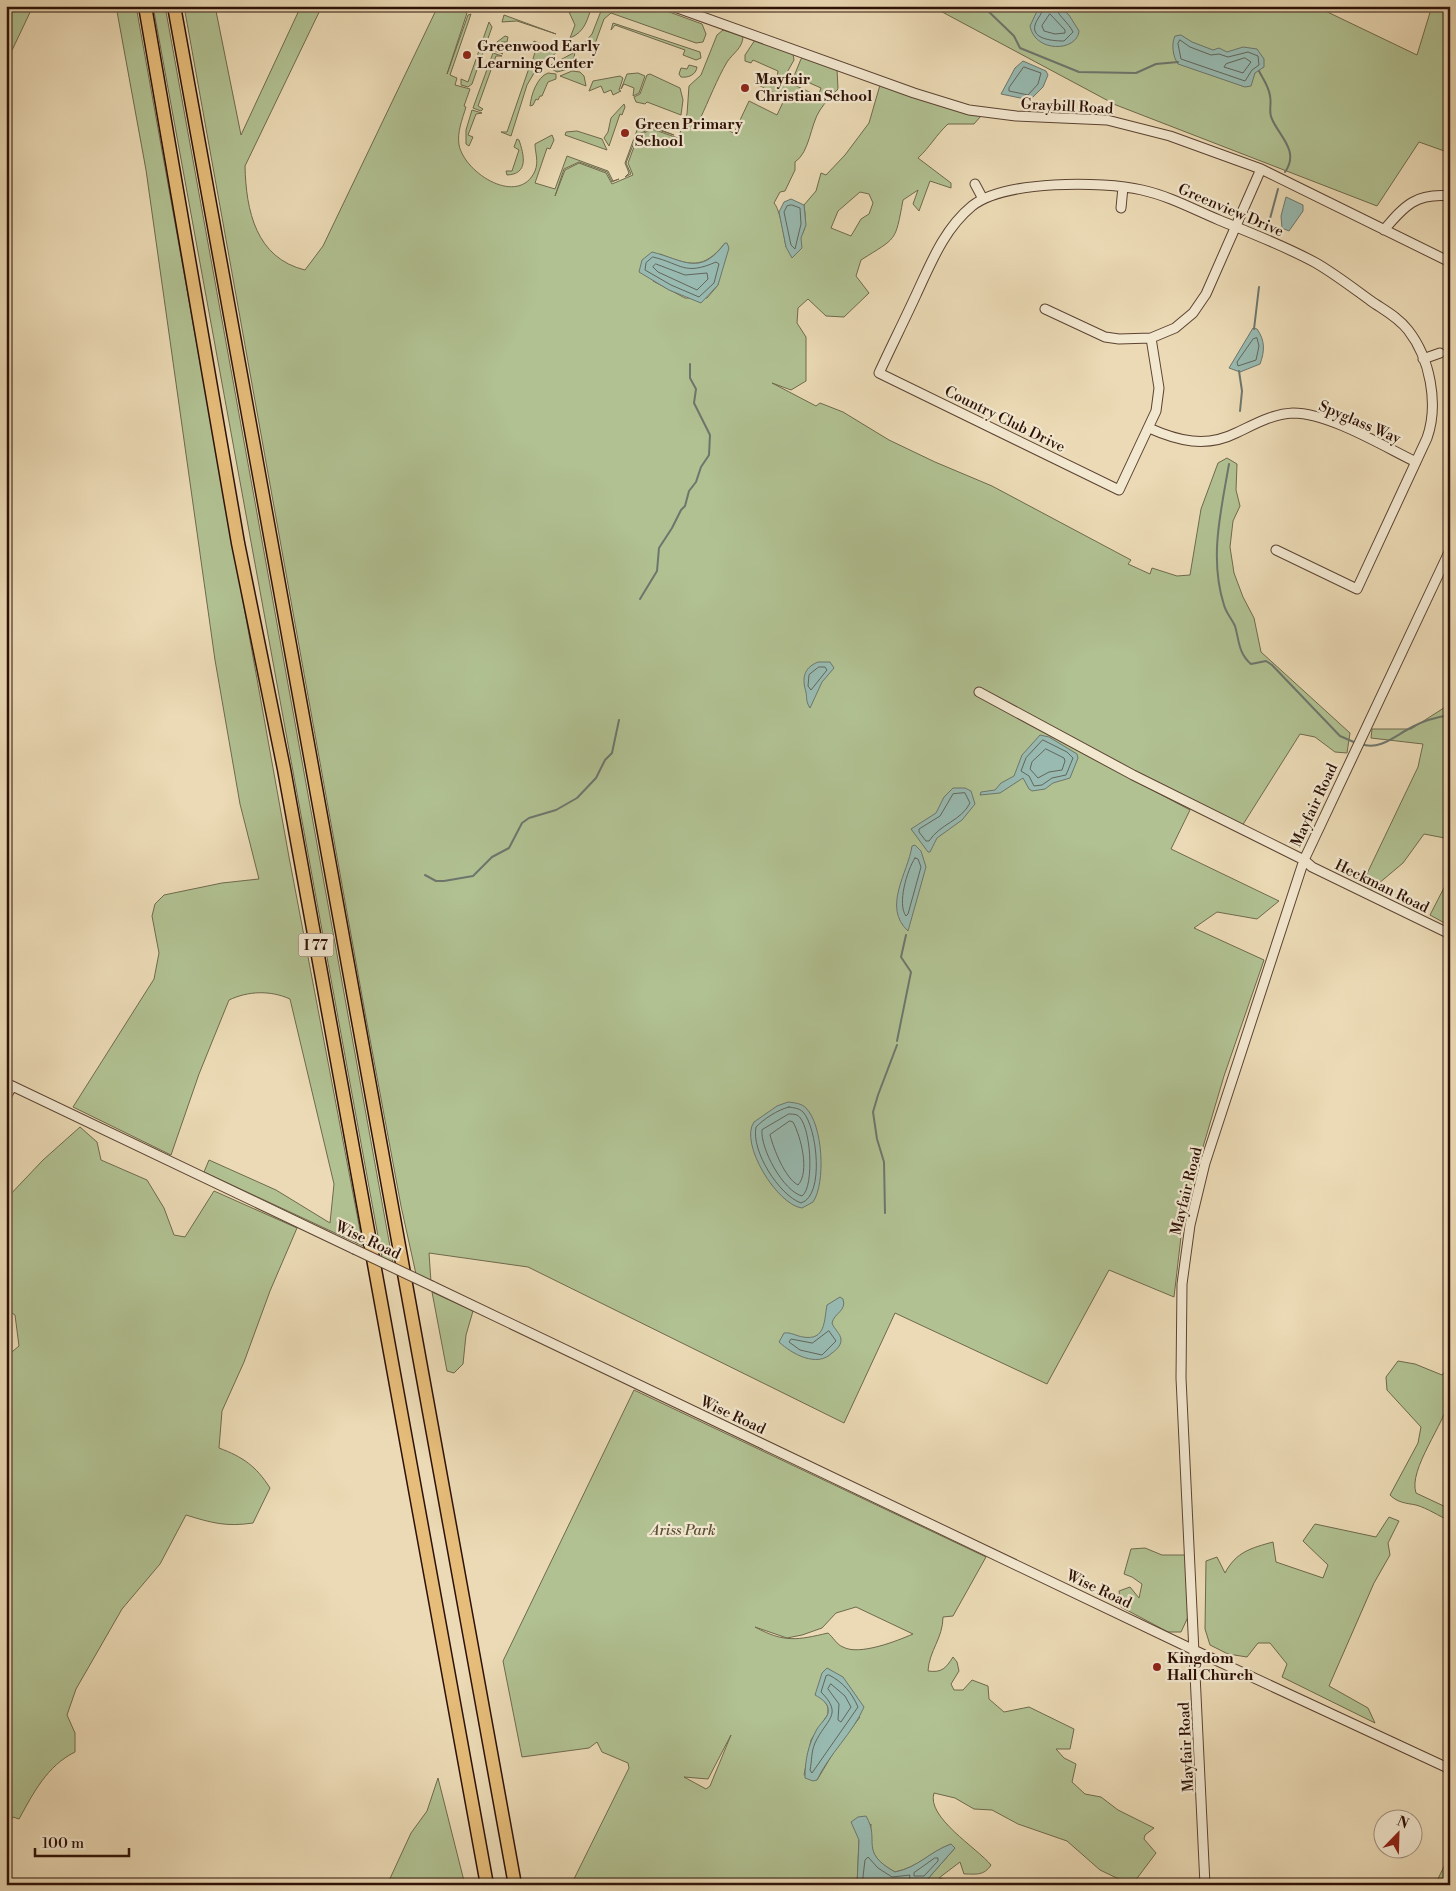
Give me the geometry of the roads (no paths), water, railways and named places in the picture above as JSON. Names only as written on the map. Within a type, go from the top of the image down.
[{"type":"highway","name":"I 77","points":[[145,6],[228,488],[284,769],[487,1885]]},
{"type":"highway","name":"I 77","points":[[174,6],[515,1885]]},
{"type":"street","name":"Graybill Road","points":[[672,6],[961,108],[1016,116],[1106,120],[1162,134],[1261,169],[1450,262]]},
{"type":"street","points":[[1044,308],[1105,337],[1136,340],[1151,338],[1175,328],[1200,304],[1261,169]]},
{"type":"street","points":[[975,184],[983,199]]},
{"type":"street","name":"Greenview Drive","points":[[879,373],[944,238],[960,217],[983,199],[1022,188],[1090,185],[1123,187],[1172,199],[1236,227],[1317,264],[1388,311],[1406,328],[1417,343],[1423,358],[1432,395],[1433,416],[1427,438],[1357,589],[1276,550]]},
{"type":"street","points":[[1121,208],[1123,187]]},
{"type":"street","points":[[1384,230],[1404,206],[1426,196],[1450,196]]},
{"type":"street","points":[[1149,428],[1156,411],[1159,388],[1151,338]]},
{"type":"street","points":[[1423,358],[1440,353]]},
{"type":"street","name":"Country Club Drive","points":[[879,373],[1119,490],[1149,428]]},
{"type":"street","name":"Spyglass Way","points":[[1149,428],[1178,440],[1205,442],[1234,435],[1270,417],[1302,414],[1325,419],[1416,462]]},
{"type":"street","name":"Mayfair Road","points":[[1206,1885],[1196,1651],[1181,1378],[1181,1309],[1185,1254],[1194,1205],[1205,1163],[1304,860],[1450,550]]},
{"type":"street","name":"Heckman Road","points":[[979,692],[1133,775],[1304,860],[1312,867],[1450,934]]},
{"type":"street","points":[[6,1097],[9,1084]]},
{"type":"street","name":"Wise Road","points":[[9,1084],[1196,1651],[1450,1769]]},
{"type":"water","points":[[1037,6],[1058,6],[1069,15],[1079,31],[1077,38],[1064,46],[1047,45],[1039,41],[1033,35],[1030,26],[1038,9]]},
{"type":"water","points":[[1181,35],[1192,42],[1213,50],[1219,48],[1227,52],[1243,47],[1257,49],[1264,59],[1264,67],[1255,73],[1251,86],[1245,87],[1178,64],[1174,54],[1173,43],[1175,36]]},
{"type":"water","points":[[1023,61],[1046,71],[1048,75],[1043,87],[1030,100],[1001,94],[1015,68]]},
{"type":"water","points":[[1286,197],[1303,205],[1303,211],[1289,231],[1282,228],[1281,216]]},
{"type":"water","points":[[791,199],[804,205],[806,225],[801,238],[802,248],[792,258],[786,247],[779,212],[784,202]]},
{"type":"water","points":[[727,243],[729,248],[718,285],[701,303],[669,290],[639,272],[642,260],[652,252],[683,262],[699,263],[708,260]]},
{"type":"water","points":[[1253,328],[1257,329],[1263,341],[1263,355],[1260,364],[1240,372],[1229,368]]},
{"type":"water","points":[[818,662],[830,662],[834,668],[822,682],[810,708],[804,678],[809,667]]},
{"type":"water","points":[[1040,735],[1049,737],[1077,754],[1078,758],[1070,778],[1053,783],[1045,789],[1032,791],[1023,778],[1000,793],[980,795],[981,792],[995,790],[1001,783],[1014,776],[1022,755]]},
{"type":"water","points":[[953,788],[965,788],[971,791],[975,804],[962,820],[937,838],[930,852],[928,852],[911,829],[936,813],[944,797]]},
{"type":"water","points":[[915,845],[921,851],[926,867],[908,931],[901,922],[897,911],[897,901],[912,846]]},
{"type":"water","points":[[788,1102],[800,1104],[812,1116],[821,1154],[820,1182],[817,1193],[813,1202],[802,1208],[792,1204],[772,1185],[756,1158],[752,1144],[751,1132],[754,1122],[777,1106]]},
{"type":"water","points":[[840,1297],[844,1303],[832,1323],[841,1338],[841,1342],[832,1353],[819,1359],[805,1358],[779,1342],[784,1333],[803,1337],[816,1336],[820,1333],[824,1323],[827,1305]]},
{"type":"water","points":[[827,1668],[843,1677],[864,1707],[854,1726],[828,1761],[817,1780],[813,1781],[805,1778],[806,1765],[811,1741],[828,1713],[827,1704],[815,1695],[822,1673]]},
{"type":"water","points":[[866,1816],[872,1832],[872,1845],[877,1858],[895,1872],[911,1867],[943,1847],[951,1844],[955,1848],[926,1881],[899,1885],[857,1885],[859,1840],[851,1822],[858,1817]]},
{"type":"waterway","points":[[962,6],[969,11],[986,9],[1014,36],[1020,48],[1079,72],[1136,73],[1156,64],[1178,62]]},
{"type":"waterway","points":[[1259,71],[1269,93],[1271,116],[1289,150],[1289,164],[1285,172]]},
{"type":"waterway","points":[[1268,226],[1278,189]]},
{"type":"waterway","points":[[1254,329],[1259,287]]},
{"type":"waterway","points":[[640,599],[657,571],[659,548],[685,506],[689,491],[696,482],[701,467],[709,455],[710,435],[694,403],[696,389],[690,378],[690,364]]},
{"type":"waterway","points":[[1239,371],[1242,391],[1240,411]]},
{"type":"waterway","points":[[1229,464],[1218,534],[1217,570],[1224,605],[1235,626],[1241,651],[1251,664],[1266,661],[1272,665],[1340,736],[1356,743]]},
{"type":"waterway","points":[[1361,744],[1368,746],[1381,744],[1421,723],[1450,715]]},
{"type":"waterway","points":[[425,875],[436,881],[473,876],[492,857],[509,848],[522,823],[529,818],[556,810],[577,798],[596,778],[605,760],[612,753],[619,720]]},
{"type":"waterway","points":[[897,1041],[911,972],[901,957],[906,935]]},
{"type":"waterway","points":[[885,1213],[884,1162],[877,1139],[873,1112],[897,1045]]},
{"type":"place","name":"Greenwood Early Learning Center","points":[[467,55]]},
{"type":"place","name":"Mayfair Christian School","points":[[745,88]]},
{"type":"place","name":"Green Primary School","points":[[625,133]]},
{"type":"place","name":"Kingdom Hall Church","points":[[1157,1667]]},
{"type":"park label","name":"Ariss Park","points":[[683,1530]]}]
